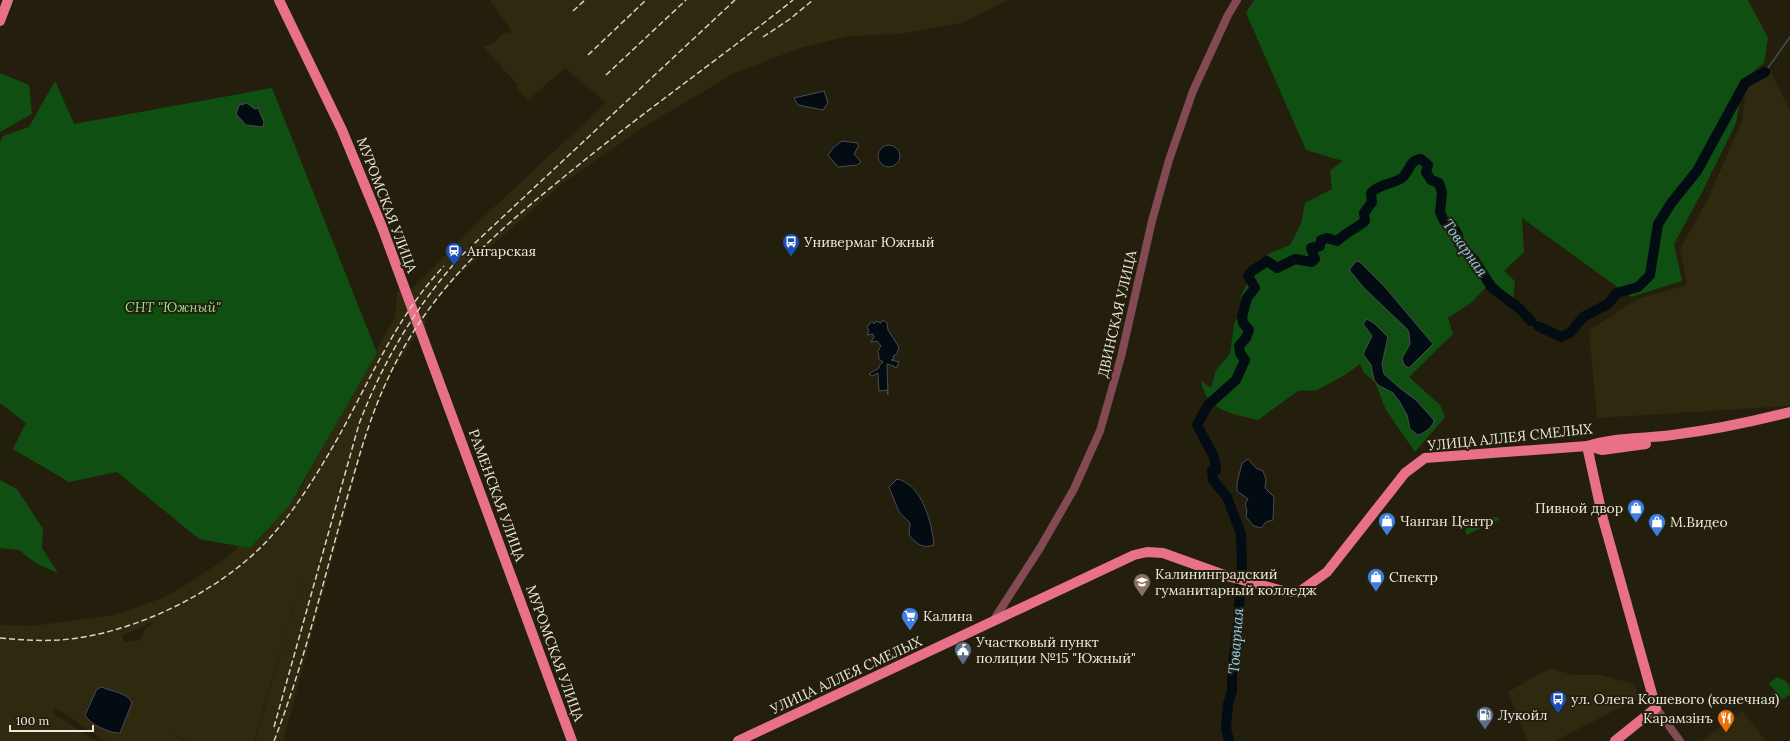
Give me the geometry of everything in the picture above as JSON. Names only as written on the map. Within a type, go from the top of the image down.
[{"type":"main road","points":[[0,21],[8,0]]},
{"type":"main road","name":"МУРОМСКАЯ УЛИЦА","points":[[279,0],[342,130],[382,227],[456,424]]},
{"type":"main road","name":"УЛИЦА АЛЛЕЯ СМЕЛЫХ","points":[[738,741],[1134,555],[1147,552],[1171,556],[1198,567],[1240,579],[1287,592],[1299,592],[1327,572],[1405,473],[1425,458],[1587,446],[1601,442],[1673,435],[1712,429],[1790,412]]},
{"type":"main road","points":[[1615,741],[1656,708],[1603,519],[1587,446],[1602,450],[1713,435],[1790,418]]},
{"type":"main road","name":"РАМЕНСКАЯ УЛИЦА","points":[[456,424],[511,574]]},
{"type":"main road","name":"МУРОМСКАЯ УЛИЦА","points":[[511,574],[572,741]]},
{"type":"street","name":"ДВИНСКАЯ УЛИЦА","points":[[994,621],[1040,548],[1074,489],[1100,431],[1121,357],[1152,221],[1169,160],[1193,91],[1228,15],[1237,0]]},
{"type":"street","points":[[1656,708],[1680,741]]},
{"type":"shaded area","points":[[490,0],[1008,0],[961,23],[900,34],[848,36],[800,48],[731,75],[642,128],[560,185],[457,277],[434,303],[425,319],[426,329],[420,331],[410,291],[491,210],[606,103],[565,68],[528,100],[516,87],[518,85],[483,47],[495,42],[505,32],[508,34],[511,30]]},
{"type":"shaded area","points":[[1771,72],[1790,111],[1790,406],[1597,418],[1589,330],[1638,299],[1687,285],[1680,249],[1708,199],[1742,121],[1746,86]]},
{"type":"shaded area","points":[[824,91],[828,103],[823,110],[798,105],[794,98]]},
{"type":"shaded area","points":[[240,103],[241,105],[247,103],[255,109],[258,108],[264,122],[263,127],[246,125],[236,114]]},
{"type":"shaded area","points":[[842,141],[858,143],[858,147],[854,154],[861,162],[857,165],[838,167],[828,155],[834,147]]},
{"type":"shaded area","points":[[889,145],[897,148],[900,156],[897,164],[889,167],[881,164],[878,156],[881,148]]},
{"type":"shaded area","points":[[1356,261],[1360,262],[1384,286],[1433,344],[1409,368],[1404,365],[1402,358],[1410,344],[1409,333],[1407,329],[1364,288],[1350,271]]},
{"type":"shaded area","points":[[400,289],[418,332],[391,374],[370,421],[283,741],[255,741],[308,557],[254,741],[187,741],[170,732],[185,741],[105,741],[56,708],[53,713],[96,741],[0,741],[0,625],[32,626],[114,615],[160,599],[181,588],[228,557],[241,544],[271,526],[301,487],[395,317],[397,291]],"holes":[[[155,621],[144,630],[140,640],[123,642],[123,635]]]},
{"type":"shaded area","points":[[1367,319],[1375,324],[1388,337],[1382,364],[1384,374],[1416,400],[1434,420],[1431,427],[1421,434],[1418,435],[1410,429],[1407,415],[1393,393],[1378,385],[1374,380],[1371,365],[1363,354],[1372,336],[1363,324]]},
{"type":"shaded area","points":[[883,320],[887,323],[888,330],[899,347],[897,354],[893,356],[894,359],[891,360],[899,362],[897,367],[895,368],[894,366],[887,364],[888,395],[887,390],[879,391],[878,373],[872,376],[869,374],[879,368],[883,362],[879,359],[878,351],[881,346],[877,341],[871,342],[874,337],[873,334],[867,335],[869,331],[867,327],[872,321],[874,324],[876,321],[881,323]]},
{"type":"shaded area","points":[[1248,459],[1256,468],[1263,471],[1266,479],[1265,488],[1274,497],[1273,520],[1266,522],[1261,528],[1254,526],[1246,517],[1247,510],[1245,504],[1248,499],[1237,491],[1237,483],[1242,463]]},
{"type":"shaded area","points":[[897,479],[906,482],[919,496],[928,516],[934,545],[920,545],[909,535],[910,523],[899,512],[889,487]]},
{"type":"shaded area","points":[[1550,668],[1573,675],[1601,675],[1634,684],[1639,698],[1555,741],[1528,741],[1508,692]]},
{"type":"shaded area","points":[[102,687],[123,694],[130,699],[132,703],[120,733],[111,732],[101,728],[91,722],[85,715],[97,689]]},
{"type":"shaded area","points":[[1742,710],[1766,741],[1701,741]]},
{"type":"green space","points":[[1254,0],[1748,0],[1768,38],[1764,63],[1744,79],[1736,123],[1702,192],[1674,244],[1682,281],[1631,297],[1522,218],[1524,252],[1504,271],[1515,281],[1513,302],[1493,280],[1471,303],[1448,318],[1453,334],[1409,377],[1440,405],[1445,417],[1415,452],[1386,410],[1375,382],[1364,373],[1360,364],[1345,375],[1317,390],[1298,391],[1258,420],[1239,416],[1222,410],[1208,399],[1204,391],[1201,381],[1211,388],[1216,370],[1230,354],[1234,324],[1243,306],[1241,296],[1253,272],[1268,254],[1290,245],[1301,224],[1305,203],[1332,189],[1330,170],[1343,161],[1306,150],[1246,13]]},
{"type":"green space","points":[[0,73],[29,85],[32,114],[0,132]]},
{"type":"green space","name":"СНТ \"Южный\"","points":[[55,81],[74,124],[272,88],[377,353],[289,506],[250,548],[199,539],[117,472],[69,482],[13,449],[26,423],[0,403],[0,142],[3,136],[29,127]]},
{"type":"green space","points":[[0,480],[17,489],[43,529],[42,548],[58,573],[37,564],[19,550],[0,548]]},
{"type":"green space","points":[[1498,517],[1499,520],[1483,527],[1479,519]]},
{"type":"green space","points":[[1477,519],[1481,528],[1467,535],[1465,530],[1468,526],[1468,520]]},
{"type":"green space","points":[[1777,677],[1786,681],[1789,685],[1790,694],[1782,700],[1769,683]]},
{"type":"waterway","points":[[1765,72],[1790,37]]},
{"type":"waterway","name":"Товарная","points":[[1538,326],[1561,337],[1571,332],[1583,317],[1608,304],[1617,293],[1638,287],[1650,275],[1658,224],[1672,202],[1697,171],[1745,83],[1765,72]]},
{"type":"waterway","name":"Товарная","points":[[1229,741],[1226,728],[1228,704],[1232,691],[1232,673],[1238,622],[1242,564],[1241,534],[1227,497],[1213,480],[1212,471],[1216,470],[1214,457],[1197,425],[1208,405],[1236,380],[1245,360],[1240,353],[1239,346],[1246,338],[1249,330],[1243,323],[1242,317],[1247,298],[1255,288],[1248,276],[1252,271],[1267,261],[1277,268],[1295,259],[1312,262],[1315,259],[1311,248],[1320,246],[1321,240],[1327,238],[1337,241],[1362,224],[1365,221],[1364,213],[1372,202],[1371,193],[1379,187],[1401,179],[1412,163],[1421,159],[1428,165],[1426,172],[1431,180],[1439,183],[1442,193],[1440,212],[1444,221],[1452,225],[1458,235],[1459,244],[1475,261],[1492,288],[1520,309],[1531,321]]},
{"type":"railway","points":[[573,11],[585,0]]},
{"type":"railway","points":[[588,55],[646,0]]},
{"type":"railway","points":[[606,75],[686,0]]},
{"type":"railway","points":[[274,727],[359,424],[379,378],[402,335],[429,294],[461,256],[735,0]]},
{"type":"railway","points":[[274,741],[306,647],[341,520],[370,423],[385,385],[401,352],[419,323],[462,269],[537,199],[593,153],[793,0]]},
{"type":"railway","points":[[763,37],[790,19],[813,0]]},
{"type":"railway","points":[[0,638],[59,640],[88,636],[118,629],[148,619],[177,606],[232,572],[255,553],[282,524],[308,488],[339,436],[393,335],[425,288],[444,266]]},
{"type":"place","name":"Универмаг Южный","points":[[791,257]]},
{"type":"place","name":"Ангарская","points":[[454,266]]},
{"type":"place","name":"Пивной двор","points":[[1636,523]]},
{"type":"place","name":"Чанган Центр","points":[[1387,536]]},
{"type":"place","name":"M.Видео","points":[[1657,537]]},
{"type":"place","name":"Спектр","points":[[1376,592]]},
{"type":"place","name":"Калининградский гуманитарный колледж","points":[[1142,597]]},
{"type":"place","name":"Калина","points":[[910,631]]},
{"type":"place","name":"Участковый пункт полиции №15 \"Южный\"","points":[[963,665]]},
{"type":"place","name":"ул. Олега Кошевого (конечная)","points":[[1558,714]]},
{"type":"place","name":"Лукойл","points":[[1485,730]]},
{"type":"place","name":"Карамзiнъ","points":[[1726,733]]}]
